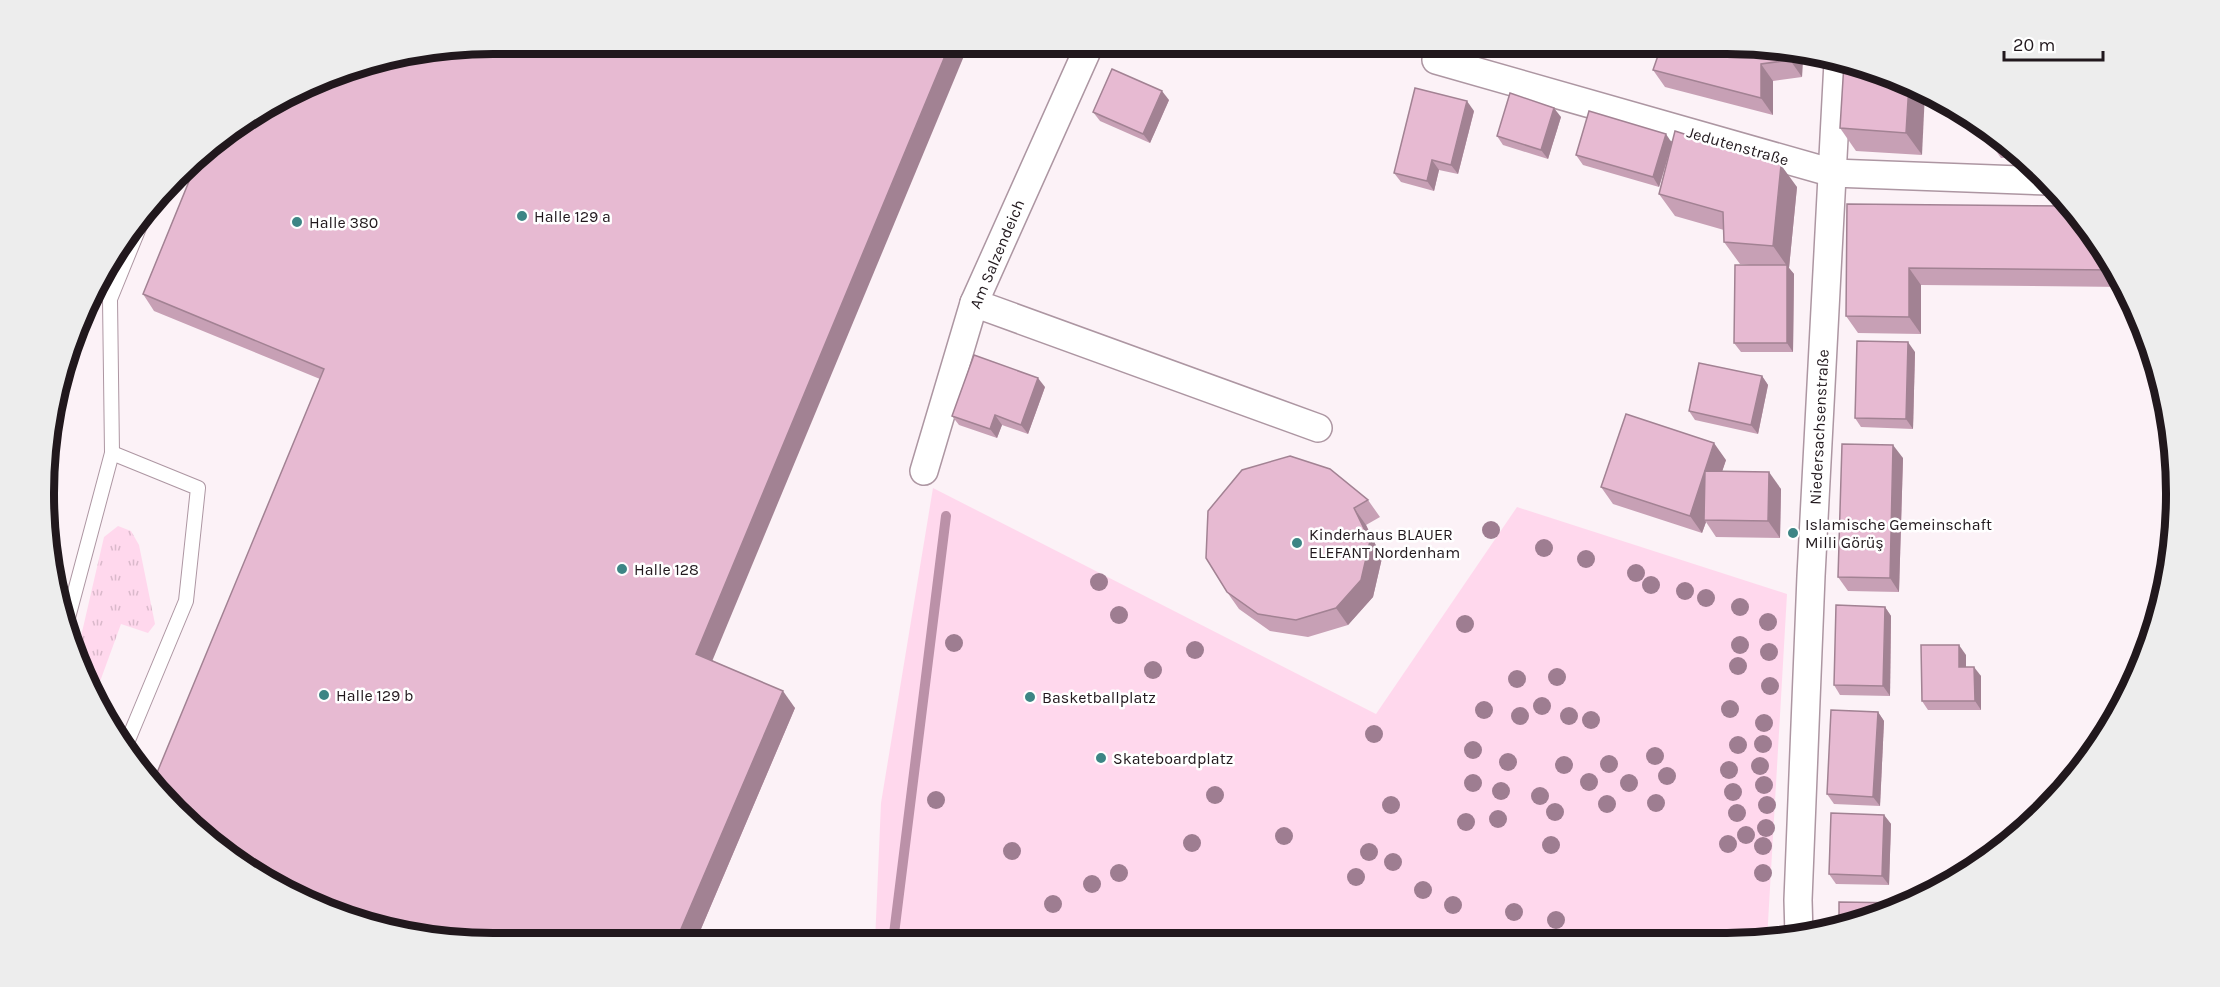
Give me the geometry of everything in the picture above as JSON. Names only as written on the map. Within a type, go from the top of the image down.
[{"type":"street","name":"Am Salzendeich","points":[[924,471],[974,303],[1086,54]]},
{"type":"street","name":"Jedutenstraße","points":[[1436,60],[1833,173],[2034,180]]},
{"type":"street","name":"Niedersachsenstraße","points":[[1799,927],[1811,588],[1838,68]]},
{"type":"street","points":[[974,303],[1318,428]]},
{"type":"lane","points":[[70,610],[112,453],[110,299],[133,242]]},
{"type":"lane","points":[[112,453],[198,488],[186,602],[129,739]]},
{"type":"green space","points":[[933,488],[1376,714],[1517,507],[1787,594],[1768,931],[1726,933],[875,933],[881,803]]},
{"type":"green space","points":[[118,526],[131,531],[139,545],[155,624],[148,633],[121,624],[98,686],[80,642],[104,537]]},
{"type":"building","points":[[946,54],[696,654],[783,691],[679,933],[465,932],[408,925],[352,910],[299,888],[249,859],[204,824],[163,783],[156,775],[324,369],[143,294],[192,175],[249,128],[299,99],[352,77],[408,62],[465,55]]},
{"type":"building","points":[[1659,54],[1755,55],[1790,59],[1761,64],[1761,98],[1653,70]]},
{"type":"building","points":[[1112,69],[1162,91],[1143,134],[1093,112]]},
{"type":"building","points":[[1844,70],[1908,93],[1906,133],[1840,128]]},
{"type":"building","points":[[1415,88],[1467,101],[1451,165],[1432,160],[1427,181],[1394,173]]},
{"type":"building","points":[[1510,93],[1554,108],[1541,150],[1497,136]]},
{"type":"building","points":[[1589,111],[1666,134],[1653,177],[1576,155]]},
{"type":"building","points":[[1675,131],[1781,165],[1773,246],[1724,242],[1723,212],[1659,194]]},
{"type":"building","points":[[1847,204],[2059,206],[2092,249],[2105,270],[1909,268],[1909,317],[1846,316]]},
{"type":"building","points":[[1735,265],[1787,265],[1787,343],[1734,343]]},
{"type":"building","points":[[1857,341],[1908,342],[1906,419],[1855,418]]},
{"type":"building","points":[[974,355],[1038,378],[1021,425],[995,415],[990,429],[952,416]]},
{"type":"building","points":[[1699,363],[1762,376],[1751,425],[1689,411]]},
{"type":"building","points":[[1626,414],[1714,443],[1690,516],[1601,487]]},
{"type":"building","points":[[1842,444],[1893,445],[1890,578],[1838,577]]},
{"type":"building","name":"Kinderhaus BLAUER ELEFANT Nordenham","points":[[1290,456],[1330,469],[1368,500],[1354,508],[1370,541],[1361,580],[1336,608],[1296,620],[1258,614],[1227,592],[1206,558],[1208,511],[1242,470]]},
{"type":"building","points":[[1705,471],[1769,472],[1768,521],[1704,520]]},
{"type":"building","points":[[1836,605],[1885,607],[1883,686],[1834,685]]},
{"type":"building","points":[[1921,645],[1959,645],[1959,667],[1974,667],[1975,701],[1922,701]]},
{"type":"building","points":[[1831,710],[1878,712],[1873,797],[1827,794]]},
{"type":"building","points":[[1831,813],[1884,815],[1882,876],[1829,874]]},
{"type":"building","points":[[1839,902],[1888,903],[1868,910],[1839,918]]},
{"type":"waterway","points":[[894,933],[946,516]]},
{"type":"place","name":"Halle 129 a","points":[[522,216]]},
{"type":"place","name":"Halle 380","points":[[297,222]]},
{"type":"place","name":"Islamische Gemeinschaft Milli Görüş","points":[[1793,533]]},
{"type":"place","name":"Kinderhaus BLAUER ELEFANT Nordenham","points":[[1297,543]]},
{"type":"place","name":"Halle 128","points":[[622,569]]},
{"type":"place","name":"Halle 129 b","points":[[324,695]]},
{"type":"place","name":"Basketballplatz","points":[[1030,697]]},
{"type":"place","name":"Skateboardplatz","points":[[1101,758]]}]
